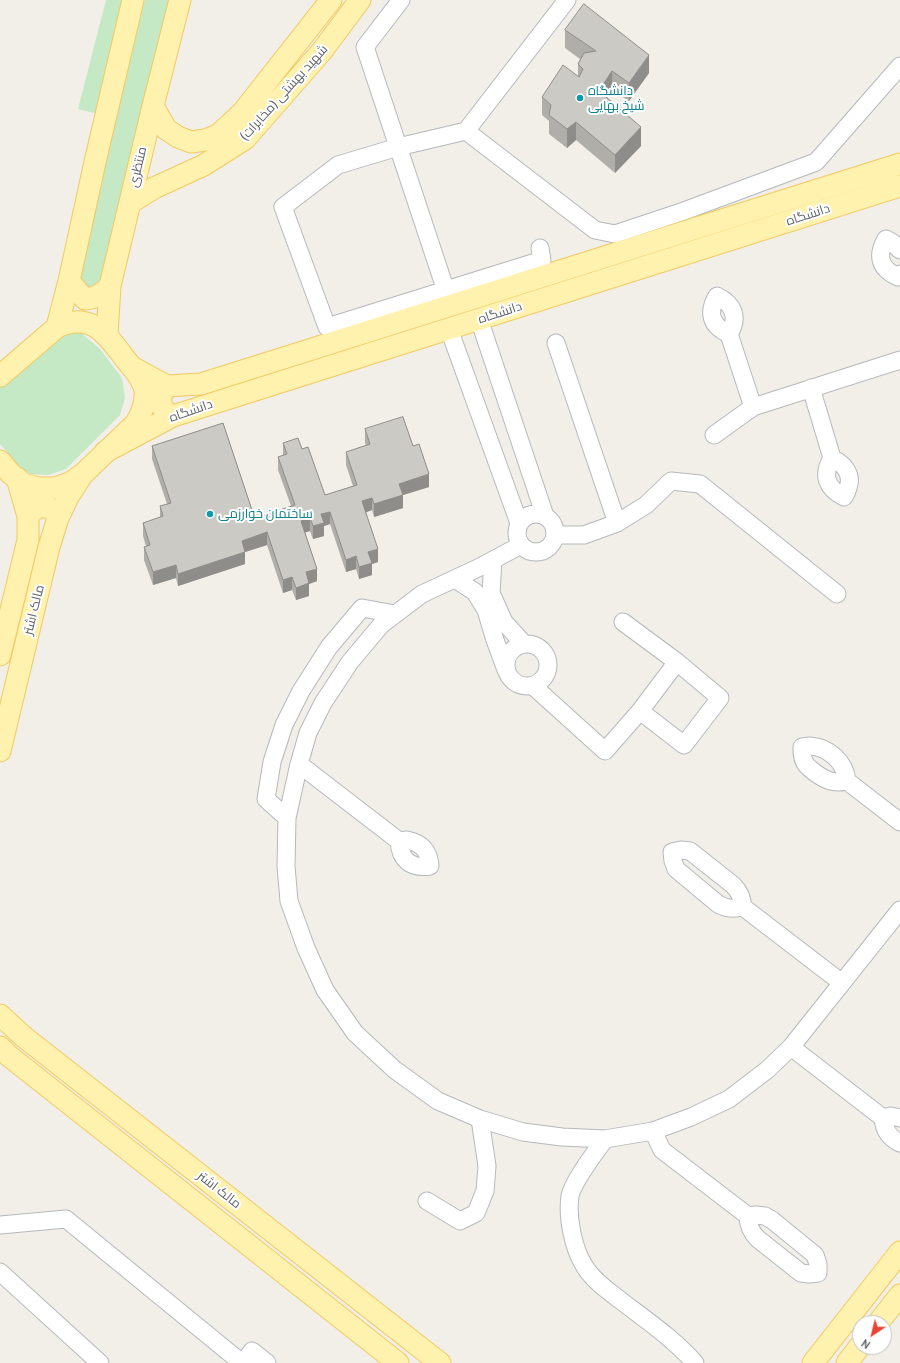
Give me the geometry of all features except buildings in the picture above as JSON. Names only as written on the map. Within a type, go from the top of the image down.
[{"type":"main road","points":[[57,327],[69,281],[133,0]]},
{"type":"main road","name":"منتظری","points":[[107,335],[110,286],[180,0]]},
{"type":"main road","name":"شهید بهشتی (مخابرات)","points":[[153,106],[166,129],[178,137],[191,142],[205,140],[218,135],[242,113],[331,0]]},
{"type":"main road","name":"شهید بهشتی (مخابرات)","points":[[130,203],[154,188],[204,165],[245,139],[322,51],[360,0]]},
{"type":"main road","name":"دانشگاه","points":[[167,386],[201,384],[449,298],[900,164]]},
{"type":"main road","name":"دانشگاه","points":[[105,452],[173,416],[900,186]]},
{"type":"main road","points":[[69,281],[85,298],[95,297],[104,293],[110,286]]},
{"type":"main road","points":[[0,376],[57,327],[65,323],[76,321],[86,322],[96,326],[107,335],[141,379],[145,390],[145,402],[142,413],[136,423],[83,474],[70,483],[55,488],[39,488],[24,484],[7,471]]},
{"type":"main road","points":[[132,367],[167,386],[161,395],[161,406],[168,414],[173,416]]},
{"type":"main road","name":"مالک اشتر","points":[[0,655],[28,540],[28,516],[7,471]]},
{"type":"main road","name":"مالک اشتر","points":[[0,752],[49,546],[58,518],[68,497],[83,474]]},
{"type":"main road","points":[[28,516],[36,508],[47,507],[56,513],[58,518]]},
{"type":"main road","name":"مالک اشتر","points":[[0,1015],[30,1042],[440,1363]]},
{"type":"main road","name":"مالک اشتر","points":[[0,1047],[9,1056],[398,1363]]},
{"type":"main road","points":[[813,1363],[900,1252]]},
{"type":"main road","points":[[884,1315],[900,1295]]},
{"type":"main road","points":[[847,1363],[853,1355]]},
{"type":"street","points":[[401,0],[365,47],[449,298]]},
{"type":"street","points":[[540,248],[542,260],[449,298],[327,327],[284,207],[338,165],[398,147],[466,131],[567,0]]},
{"type":"street","points":[[466,131],[596,230],[615,234],[684,211],[816,162],[900,66]]},
{"type":"street","points":[[899,278],[891,274],[885,268],[881,262],[880,254],[886,239],[900,250]]},
{"type":"street","points":[[479,320],[545,516]]},
{"type":"street","points":[[449,329],[519,523]]},
{"type":"street","points":[[729,334],[753,407]]},
{"type":"street","points":[[556,343],[617,523]]},
{"type":"street","points":[[714,435],[753,407],[900,360]]},
{"type":"street","points":[[811,388],[832,458]]},
{"type":"street","points":[[555,534],[584,534],[617,523],[646,505],[671,481],[700,484],[837,594]]},
{"type":"street","points":[[538,513],[545,516],[551,520],[554,527],[555,534],[553,542],[542,551],[534,552],[521,545],[517,530],[519,523],[531,514],[538,513]]},
{"type":"street","points":[[521,545],[422,594],[381,625],[350,662],[323,703],[308,733],[299,764],[287,818],[286,866],[289,900],[306,948],[325,990],[355,1033],[395,1070],[438,1101],[480,1120],[523,1132],[562,1137],[605,1139],[653,1131],[691,1117],[729,1099],[767,1070],[791,1047],[842,983],[897,919]]},
{"type":"street","points":[[492,560],[492,593],[504,622],[524,644]]},
{"type":"street","points":[[455,578],[475,592],[486,610],[506,670],[513,682],[526,687],[540,683],[548,671],[547,658],[538,647],[531,644],[524,644],[512,650],[508,656],[506,670]]},
{"type":"street","points":[[287,818],[266,799],[272,762],[284,725],[300,691],[329,647],[362,608],[395,614]]},
{"type":"street","points":[[623,622],[677,662],[720,698],[684,744],[640,710]]},
{"type":"street","points":[[533,686],[605,751],[640,710],[677,662]]},
{"type":"street","points":[[299,764],[399,842]]},
{"type":"street","points":[[846,781],[900,822]]},
{"type":"street","points":[[743,908],[842,983]]},
{"type":"street","points":[[791,1047],[892,1118],[884,1126],[892,1139],[900,1143]]},
{"type":"street","points":[[427,1201],[460,1221],[476,1213],[485,1191],[487,1166],[480,1120]]},
{"type":"street","points":[[653,1131],[662,1150],[748,1216]]},
{"type":"street","points":[[605,1139],[580,1175],[570,1196],[570,1226],[576,1248],[585,1268],[603,1287],[684,1350],[695,1363]]},
{"type":"street","points":[[0,1225],[66,1219],[243,1363],[252,1351],[267,1363]]},
{"type":"street","points":[[0,1272],[100,1363]]},
{"type":"green space","points":[[106,0],[125,0],[98,114],[78,109]]},
{"type":"green space","points":[[145,0],[176,0],[107,284],[87,295],[75,278]]},
{"type":"green space","points":[[80,332],[100,349],[122,378],[125,398],[120,415],[66,469],[48,475],[30,474],[19,466],[0,444],[0,384],[63,333]]},
{"type":"place","name":"دانشگاه شیخ بهایی","points":[[580,98]]},
{"type":"place","name":"ساختمان خوارزمی","points":[[210,514]]}]
